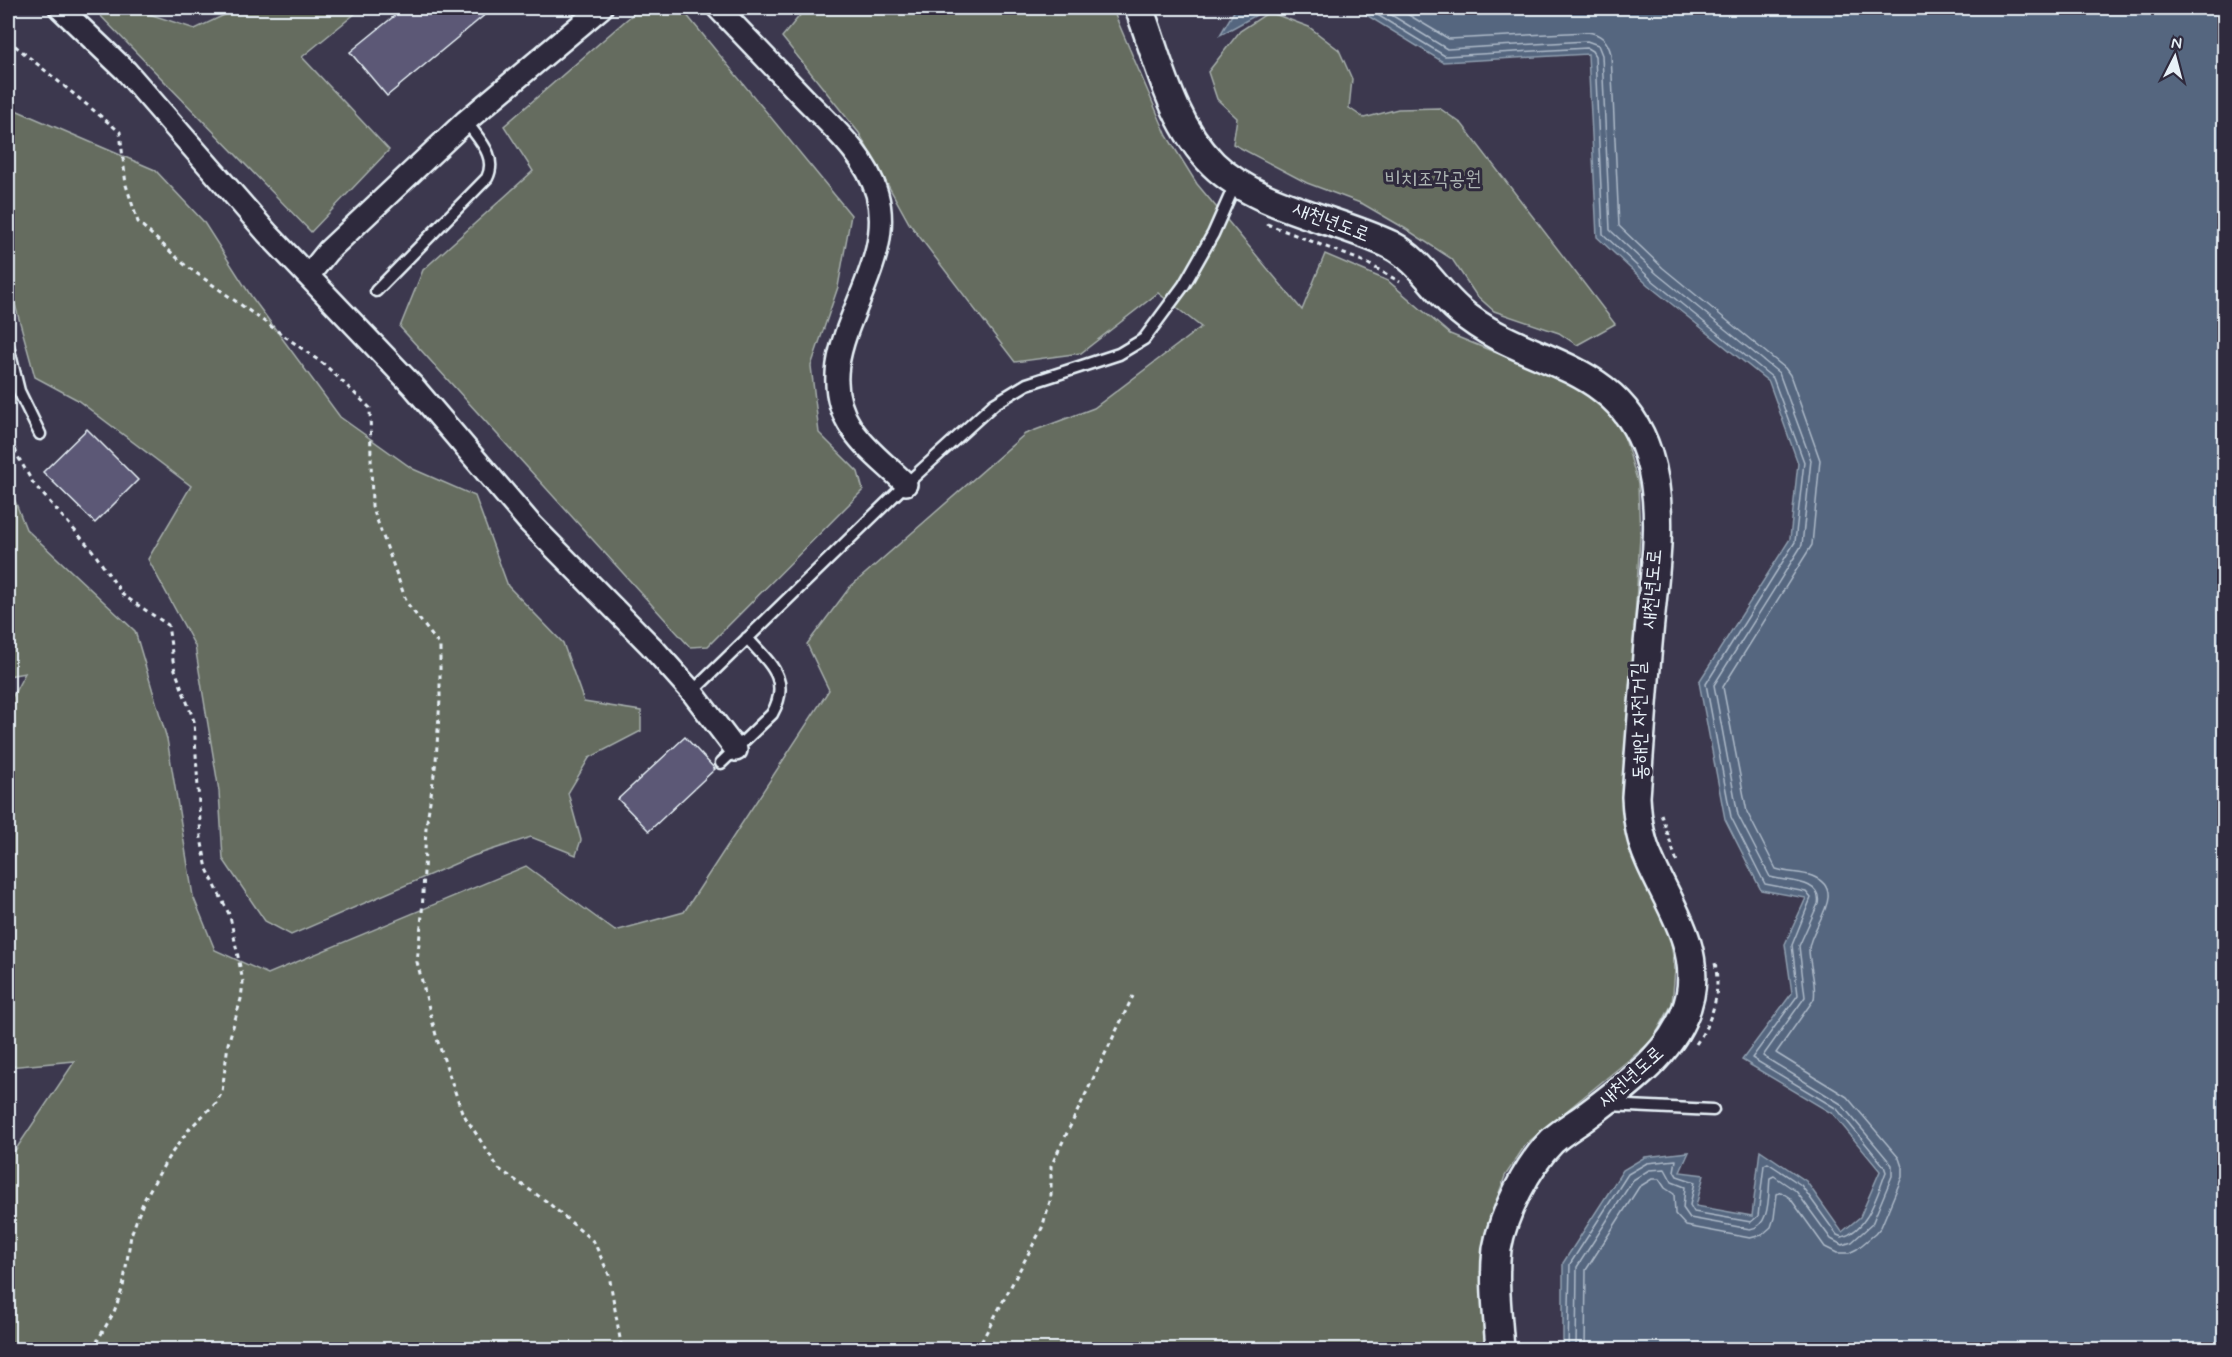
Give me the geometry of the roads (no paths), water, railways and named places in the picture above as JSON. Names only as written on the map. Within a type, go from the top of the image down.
[{"type":"street","points":[[60,8],[126,71],[267,234],[413,386],[529,522],[651,646],[692,692],[729,756]]},
{"type":"street","points":[[308,276],[328,251],[466,121],[601,8]]},
{"type":"street","points":[[718,8],[848,144],[869,175],[876,193],[880,214],[875,258],[838,356],[835,385],[838,399],[852,429],[906,484]]},
{"type":"street","name":"새천년도로","points":[[1139,8],[1172,103],[1199,148],[1215,166],[1236,182],[1259,194],[1395,247],[1432,280],[1458,310],[1479,325],[1589,378],[1609,392],[1627,411],[1648,454],[1654,487],[1656,538],[1636,797],[1637,819],[1649,859],[1685,932],[1691,953],[1690,994],[1684,1016],[1660,1055],[1602,1104],[1554,1140],[1537,1158],[1523,1179],[1497,1248],[1500,1350]]},
{"type":"lane","points":[[376,291],[487,178],[491,171],[490,155],[466,121]]},
{"type":"lane","points":[[692,692],[906,484],[994,404],[1013,391],[1119,354],[1144,339],[1184,285],[1213,234],[1236,182]]},
{"type":"lane","points":[[8,346],[19,391],[40,434]]},
{"type":"lane","points":[[729,756],[772,714],[778,705],[781,692],[774,669],[747,638]]},
{"type":"lane","points":[[1602,1104],[1713,1110]]},
{"type":"water","points":[[1236,8],[1269,8],[1220,35]]},
{"type":"water","points":[[1355,8],[2224,8],[2224,1349],[1563,1349],[1563,1263],[1623,1170],[1645,1157],[1689,1152],[1680,1172],[1704,1175],[1696,1206],[1752,1216],[1760,1150],[1806,1181],[1842,1232],[1860,1217],[1880,1171],[1833,1114],[1742,1060],[1792,993],[1785,944],[1806,898],[1761,890],[1725,819],[1699,682],[1790,539],[1798,463],[1769,382],[1648,285],[1597,237],[1588,54],[1443,62]]},
{"type":"park label","name":"비치조각공원","points":[[1433,179]]}]
